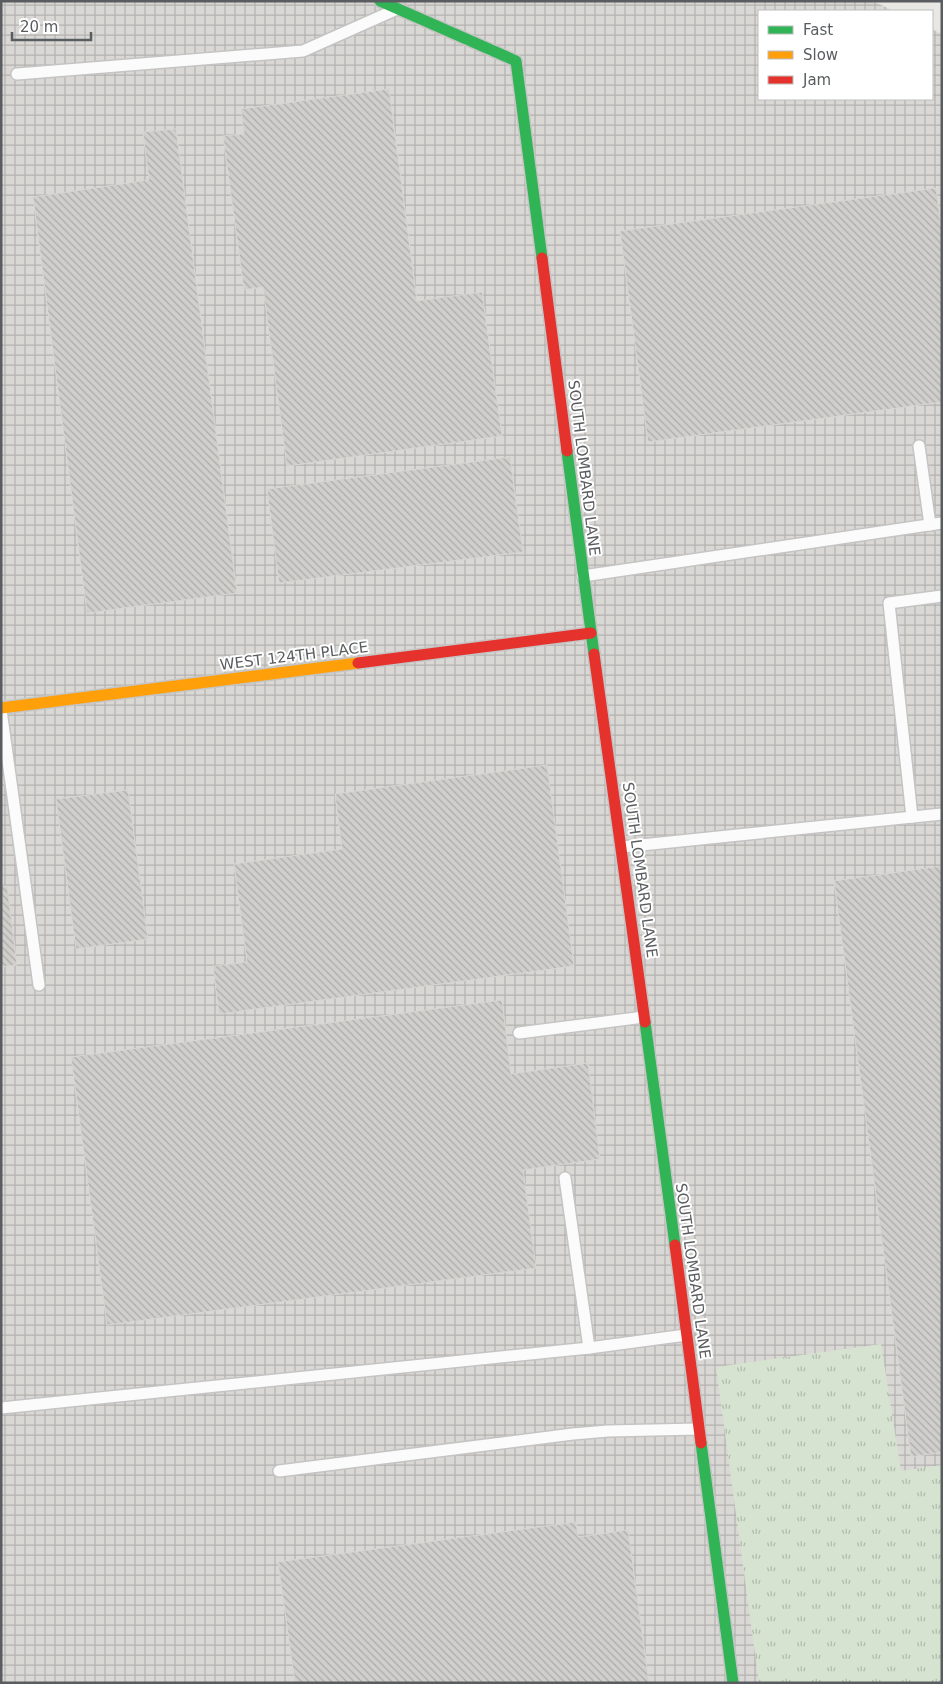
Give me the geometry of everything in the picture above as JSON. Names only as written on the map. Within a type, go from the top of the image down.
[{"type":"street","points":[[380,1],[398,9]]},
{"type":"street","name":"SOUTH LOMBARD LANE","points":[[398,9],[516,60],[583,576],[622,847],[733,1683]]},
{"type":"street","name":"WEST 124TH PLACE","points":[[1,709],[591,633]]},
{"type":"lane","points":[[16,74],[303,51],[398,9]]},
{"type":"lane","points":[[918,446],[930,525]]},
{"type":"lane","points":[[583,576],[942,523]]},
{"type":"lane","points":[[912,817],[890,603],[942,596]]},
{"type":"lane","points":[[1,709],[6,782],[39,985]]},
{"type":"lane","points":[[622,847],[942,814]]},
{"type":"lane","points":[[519,1033],[644,1017]]},
{"type":"lane","points":[[565,1178],[588,1348]]},
{"type":"lane","points":[[1,1408],[588,1348],[686,1336]]},
{"type":"lane","points":[[280,1471],[573,1434],[608,1431],[699,1429]]},
{"type":"shaded area","points":[[1,1],[873,1],[892,10],[758,10],[758,100],[933,100],[933,30],[942,34],[942,1683],[1,1683]]},
{"type":"green space","points":[[881,1344],[901,1471],[942,1465],[942,1683],[759,1683],[716,1367]]},
{"type":"building","points":[[389,89],[417,301],[482,292],[502,436],[287,466],[263,287],[244,290],[223,136],[244,134],[241,109]]},
{"type":"building","points":[[176,129],[237,593],[87,613],[33,197],[149,180],[143,132]]},
{"type":"building","points":[[936,188],[942,233],[942,402],[648,442],[620,231]]},
{"type":"building","points":[[510,457],[523,552],[279,583],[267,489]]},
{"type":"building","points":[[547,765],[574,966],[219,1014],[213,966],[247,962],[234,864],[342,849],[335,794]]},
{"type":"building","points":[[128,790],[148,939],[76,949],[56,799]]},
{"type":"building","points":[[942,866],[942,1452],[911,1457],[834,881]]},
{"type":"building","points":[[7,886],[17,965],[1,967],[1,887]]},
{"type":"building","points":[[502,1000],[511,1074],[588,1063],[600,1159],[523,1170],[536,1268],[107,1325],[71,1057]]},
{"type":"building","points":[[576,1522],[578,1537],[628,1530],[649,1683],[295,1683],[278,1562]]},
{"type":"traffic: fast","points":[[380,1],[516,61],[542,258]]},
{"type":"traffic: fast","points":[[567,451],[594,654]]},
{"type":"traffic: fast","points":[[645,1022],[675,1245]]},
{"type":"traffic: fast","points":[[701,1443],[733,1683]]},
{"type":"traffic: slow","points":[[1,708],[358,663]]},
{"type":"traffic: jam","points":[[542,258],[567,451]]},
{"type":"traffic: jam","points":[[358,663],[591,633]]},
{"type":"traffic: jam","points":[[594,654],[645,1022]]},
{"type":"traffic: jam","points":[[675,1245],[701,1443]]}]
